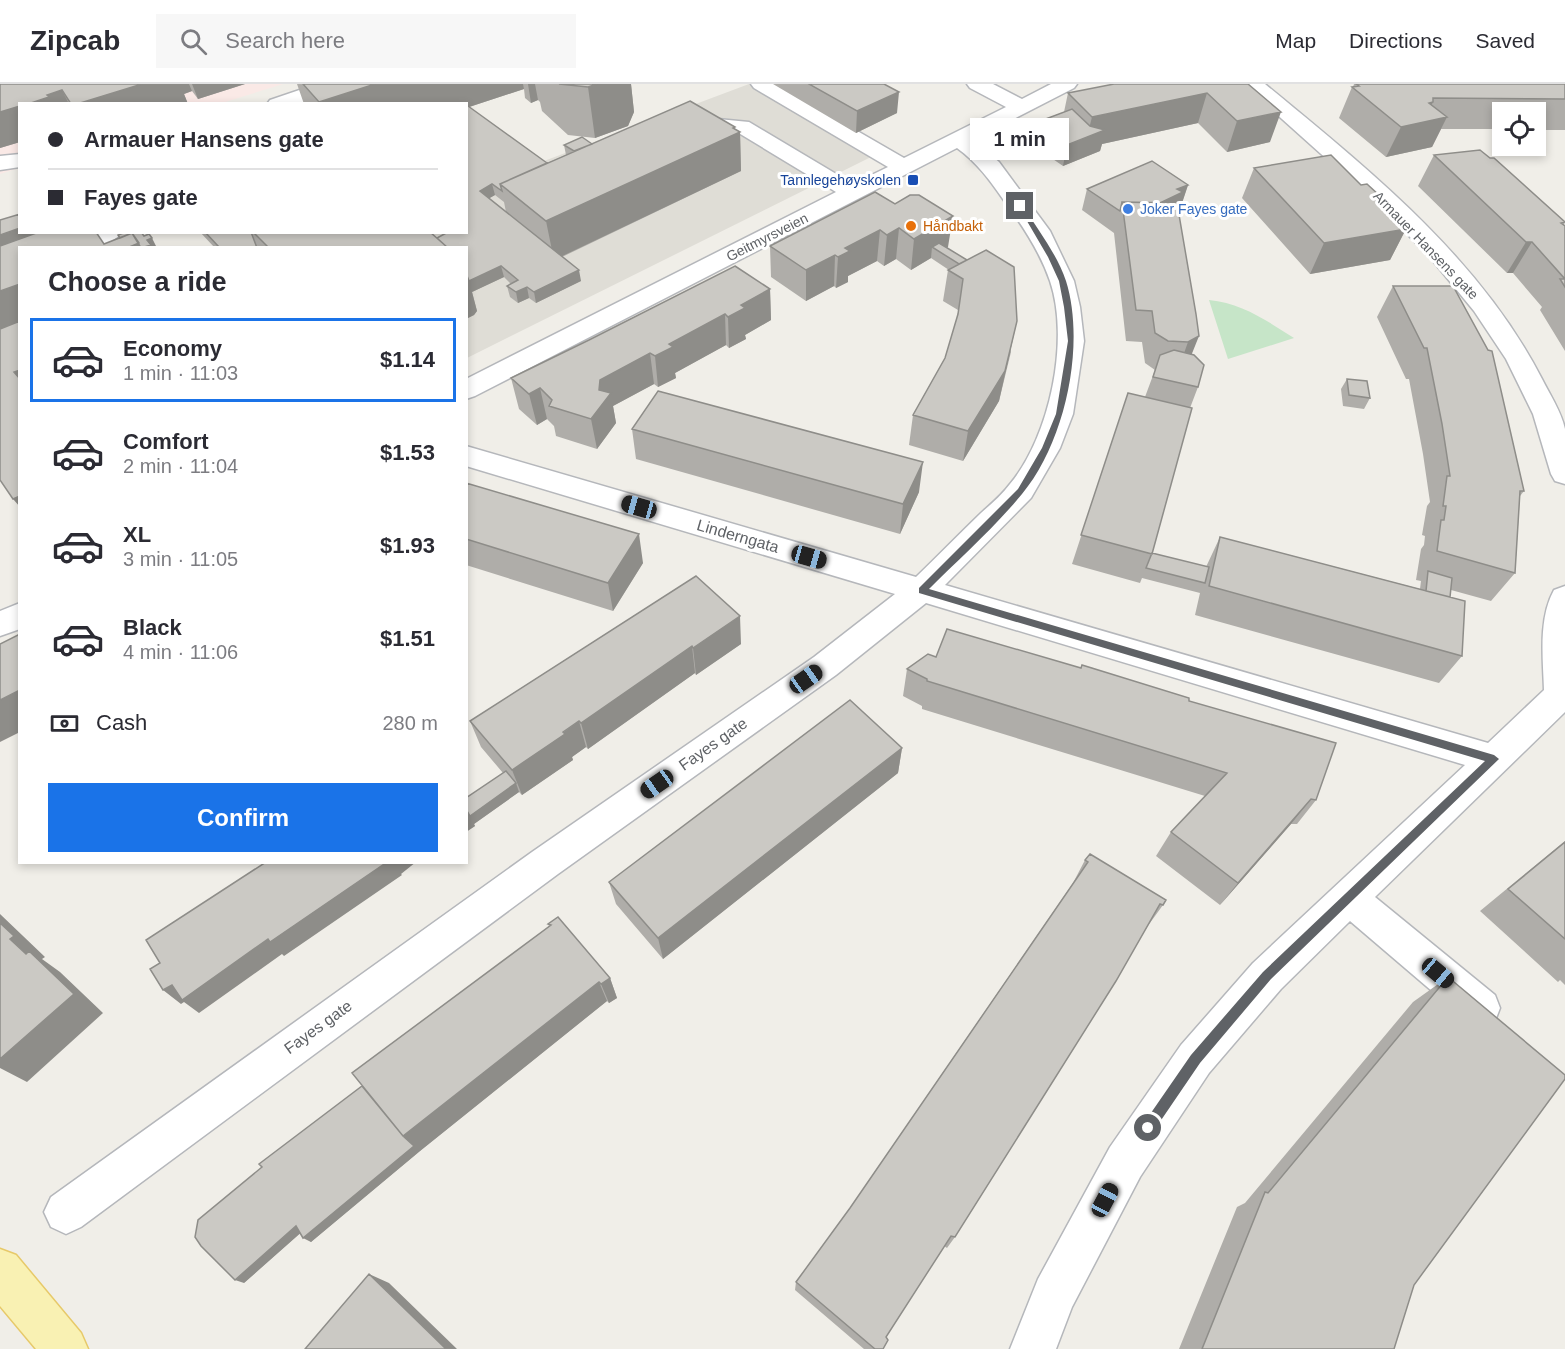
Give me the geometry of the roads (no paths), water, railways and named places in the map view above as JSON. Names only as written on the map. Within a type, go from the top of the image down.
[{"type":"main road","points":[[0,1271],[65,1349]]},
{"type":"street","points":[[284,102],[337,84]]},
{"type":"street","points":[[761,84],[904,167]]},
{"type":"street","points":[[977,84],[1022,107]]},
{"type":"street","name":"Geitmyrsveien","points":[[468,389],[1067,84]]},
{"type":"street","name":"Armauer Hansens gate","points":[[1253,84],[1361,177],[1428,244],[1481,303],[1505,337],[1536,390],[1557,439],[1565,474]]},
{"type":"street","points":[[671,141],[718,124],[742,126],[853,193]]},
{"type":"street","name":"Fayes gate","points":[[66,1212],[545,863],[825,666],[922,590],[1021,491],[1046,448],[1060,414],[1071,341],[1062,281],[1038,231],[991,167],[979,154],[958,139]]},
{"type":"street","points":[[0,163],[18,160]]},
{"type":"street","points":[[74,246],[106,234]]},
{"type":"street","name":"Linderngata","points":[[468,457],[1494,759]]},
{"type":"street","points":[[1033,1349],[1054,1294],[1125,1162],[1196,1059],[1267,976],[1563,695],[1558,645],[1565,598]]},
{"type":"street","points":[[0,624],[18,616]]},
{"type":"street","points":[[1348,897],[1511,1033]]},
{"type":"place","name":"Tannlegehøyskolen","points":[[913,180]]},
{"type":"place","name":"Joker Fayes gate","points":[[1128,209]]},
{"type":"place","name":"Håndbakt","points":[[911,226]]}]
